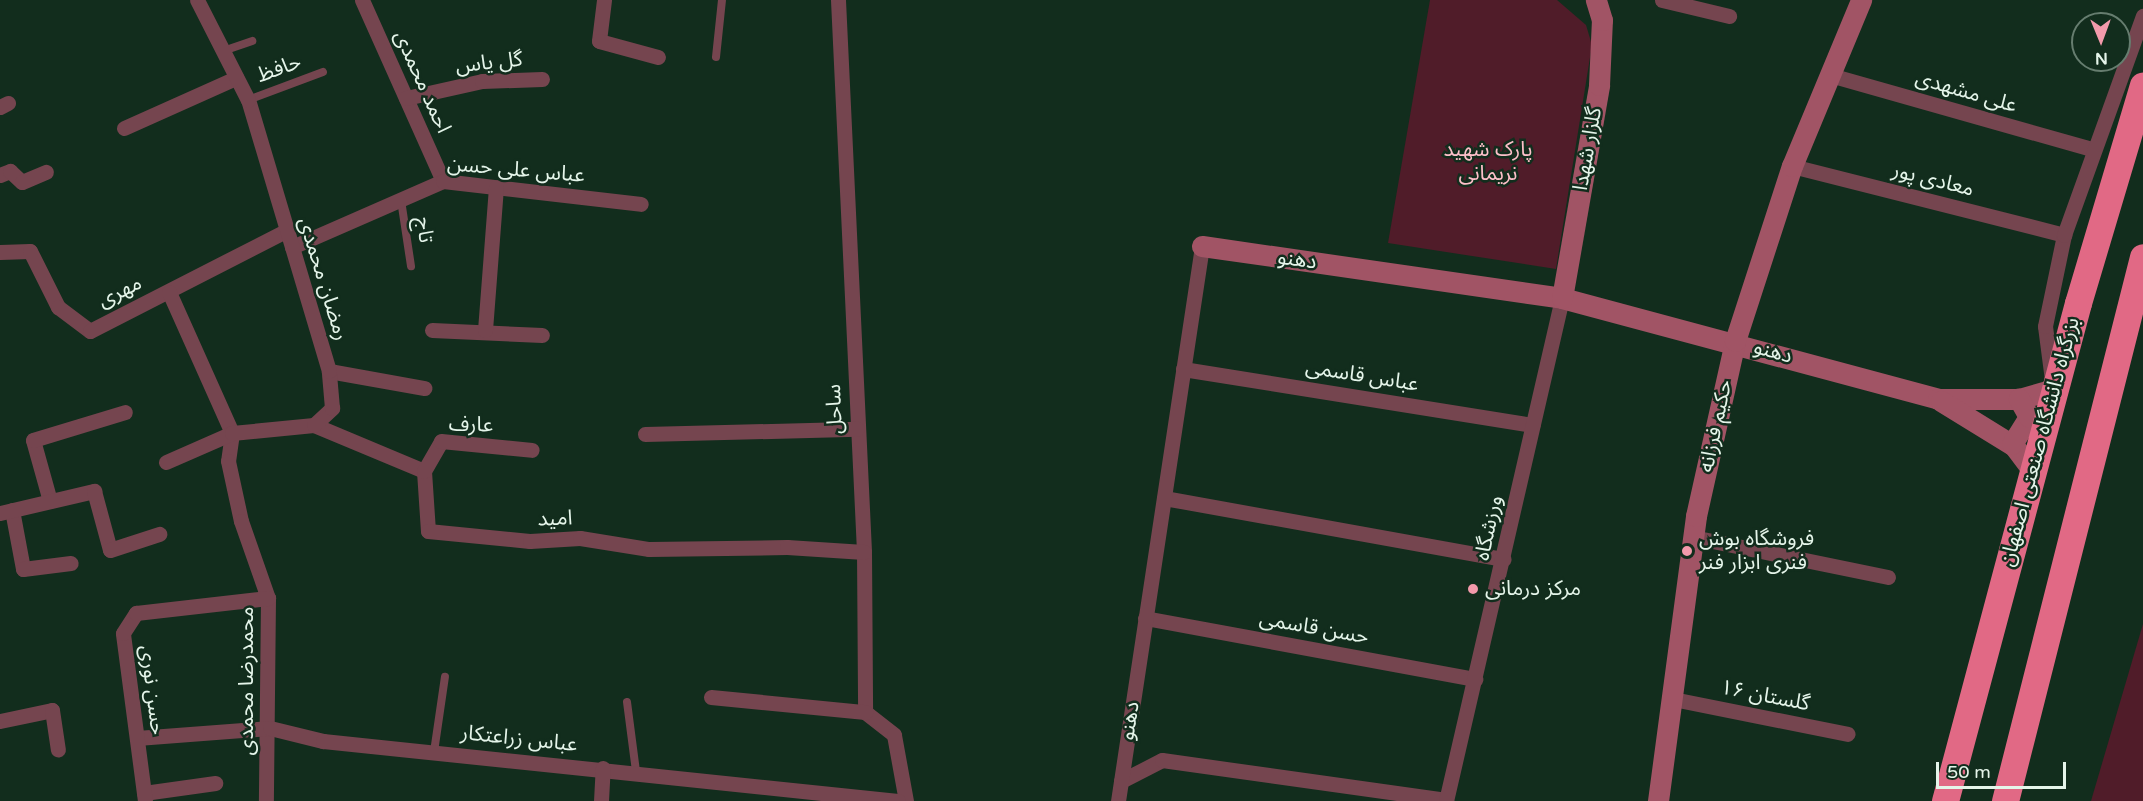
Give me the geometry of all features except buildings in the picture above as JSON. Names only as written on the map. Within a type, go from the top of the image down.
[{"type":"highway","name":"بزرگراه دانشگاه صنعتی اصفهان","points":[[1945,801],[2054,389],[2143,85]]},
{"type":"highway","points":[[2005,801],[2143,257]]},
{"type":"street","name":"رمضان محمدی","points":[[196,0],[221,51],[249,99],[329,372],[332,408],[314,425]]},
{"type":"street","name":"احمد محمدی","points":[[362,0],[443,181]]},
{"type":"street","points":[[604,0],[599,42],[658,57]]},
{"type":"street","name":"ساحل","points":[[838,0],[864,552],[865,712]]},
{"type":"street","name":"گلزار شهدا","points":[[1562,298],[1599,86],[1602,20],[1596,0]]},
{"type":"street","points":[[1662,0],[1729,16]]},
{"type":"street","name":"حکیم فرزانه","points":[[1658,801],[1693,537],[1735,341],[1792,166],[1861,0]]},
{"type":"street","points":[[2054,389],[2045,326],[2064,235],[2092,149],[2143,16]]},
{"type":"street","name":"علی مشهدی","points":[[1830,75],[2092,149]]},
{"type":"street","points":[[124,128],[236,78]]},
{"type":"street","name":"گل یاس","points":[[406,98],[482,81],[542,79]]},
{"type":"street","name":"معادی پور","points":[[1792,166],[2064,235]]},
{"type":"street","points":[[0,175],[10,171],[22,182],[46,172]]},
{"type":"street","name":"عباس علی حسن","points":[[292,247],[443,181],[641,204]]},
{"type":"street","points":[[484,330],[496,187]]},
{"type":"street","name":"مهری","points":[[0,252],[30,251],[58,307],[90,331],[287,230]]},
{"type":"street","name":"دهنو","points":[[1118,801],[1202,246],[1562,298],[1735,341],[1938,399],[2012,444],[2032,470]]},
{"type":"street","points":[[169,291],[232,433]]},
{"type":"street","name":"ورزشگاه","points":[[1446,800],[1504,560],[1562,298]]},
{"type":"street","points":[[432,330],[484,330],[542,335]]},
{"type":"street","name":"عباس قاسمی","points":[[1183,369],[1533,425]]},
{"type":"street","points":[[329,372],[424,388]]},
{"type":"street","name":"دهنو","points":[[1938,399],[2019,399],[2054,389]]},
{"type":"street","points":[[2012,444],[2029,417],[2019,399]]},
{"type":"street","points":[[51,501],[33,440],[125,412]]},
{"type":"street","points":[[166,462],[232,433],[314,425],[424,471]]},
{"type":"street","points":[[645,434],[857,429]]},
{"type":"street","name":"محمدرضا محمدی","points":[[232,433],[228,462],[241,521],[268,598],[270,728],[266,801]]},
{"type":"street","name":"عارف","points":[[424,471],[441,441],[532,450]]},
{"type":"street","name":"امید","points":[[424,471],[428,531],[530,541],[580,538],[650,549],[787,547],[864,552]]},
{"type":"street","points":[[71,563],[23,569],[6,512],[94,491],[110,550],[159,534]]},
{"type":"street","points":[[1164,498],[1504,560]]},
{"type":"street","points":[[1693,537],[1888,577]]},
{"type":"street","name":"حسن نوری","points":[[145,797],[123,633],[136,613],[268,598]]},
{"type":"street","name":"حسن قاسمی","points":[[1146,618],[1475,679]]},
{"type":"street","points":[[711,697],[865,712],[894,735],[906,801]]},
{"type":"street","name":"گلستان ۱۶","points":[[1673,699],[1848,734]]},
{"type":"street","points":[[0,721],[52,710],[58,750]]},
{"type":"street","name":"عباس زراعتکار","points":[[137,738],[270,728],[323,741],[636,771],[898,801]]},
{"type":"street","points":[[1121,781],[1162,759],[1446,800]]},
{"type":"street","points":[[601,801],[603,768]]},
{"type":"street","points":[[145,797],[215,783]]},
{"type":"lane","points":[[716,57],[722,0]]},
{"type":"lane","points":[[221,51],[252,41]]},
{"type":"lane","name":"حافظ","points":[[249,99],[323,72]]},
{"type":"lane","name":"تاج","points":[[401,200],[411,266]]},
{"type":"lane","points":[[434,752],[445,677]]},
{"type":"lane","points":[[627,702],[636,771]]},
{"type":"green space","name":"پارک شهید نریمانی","points":[[1430,0],[1557,0],[1586,25],[1592,45],[1556,269],[1388,243]]},
{"type":"green space","points":[[2143,624],[2143,801],[2091,801]]},
{"type":"place","name":"فروشگاه بوش فنری ابزار فنر","points":[[1687,551]]},
{"type":"place","name":"مرکز درمانی","points":[[1473,589]]}]
